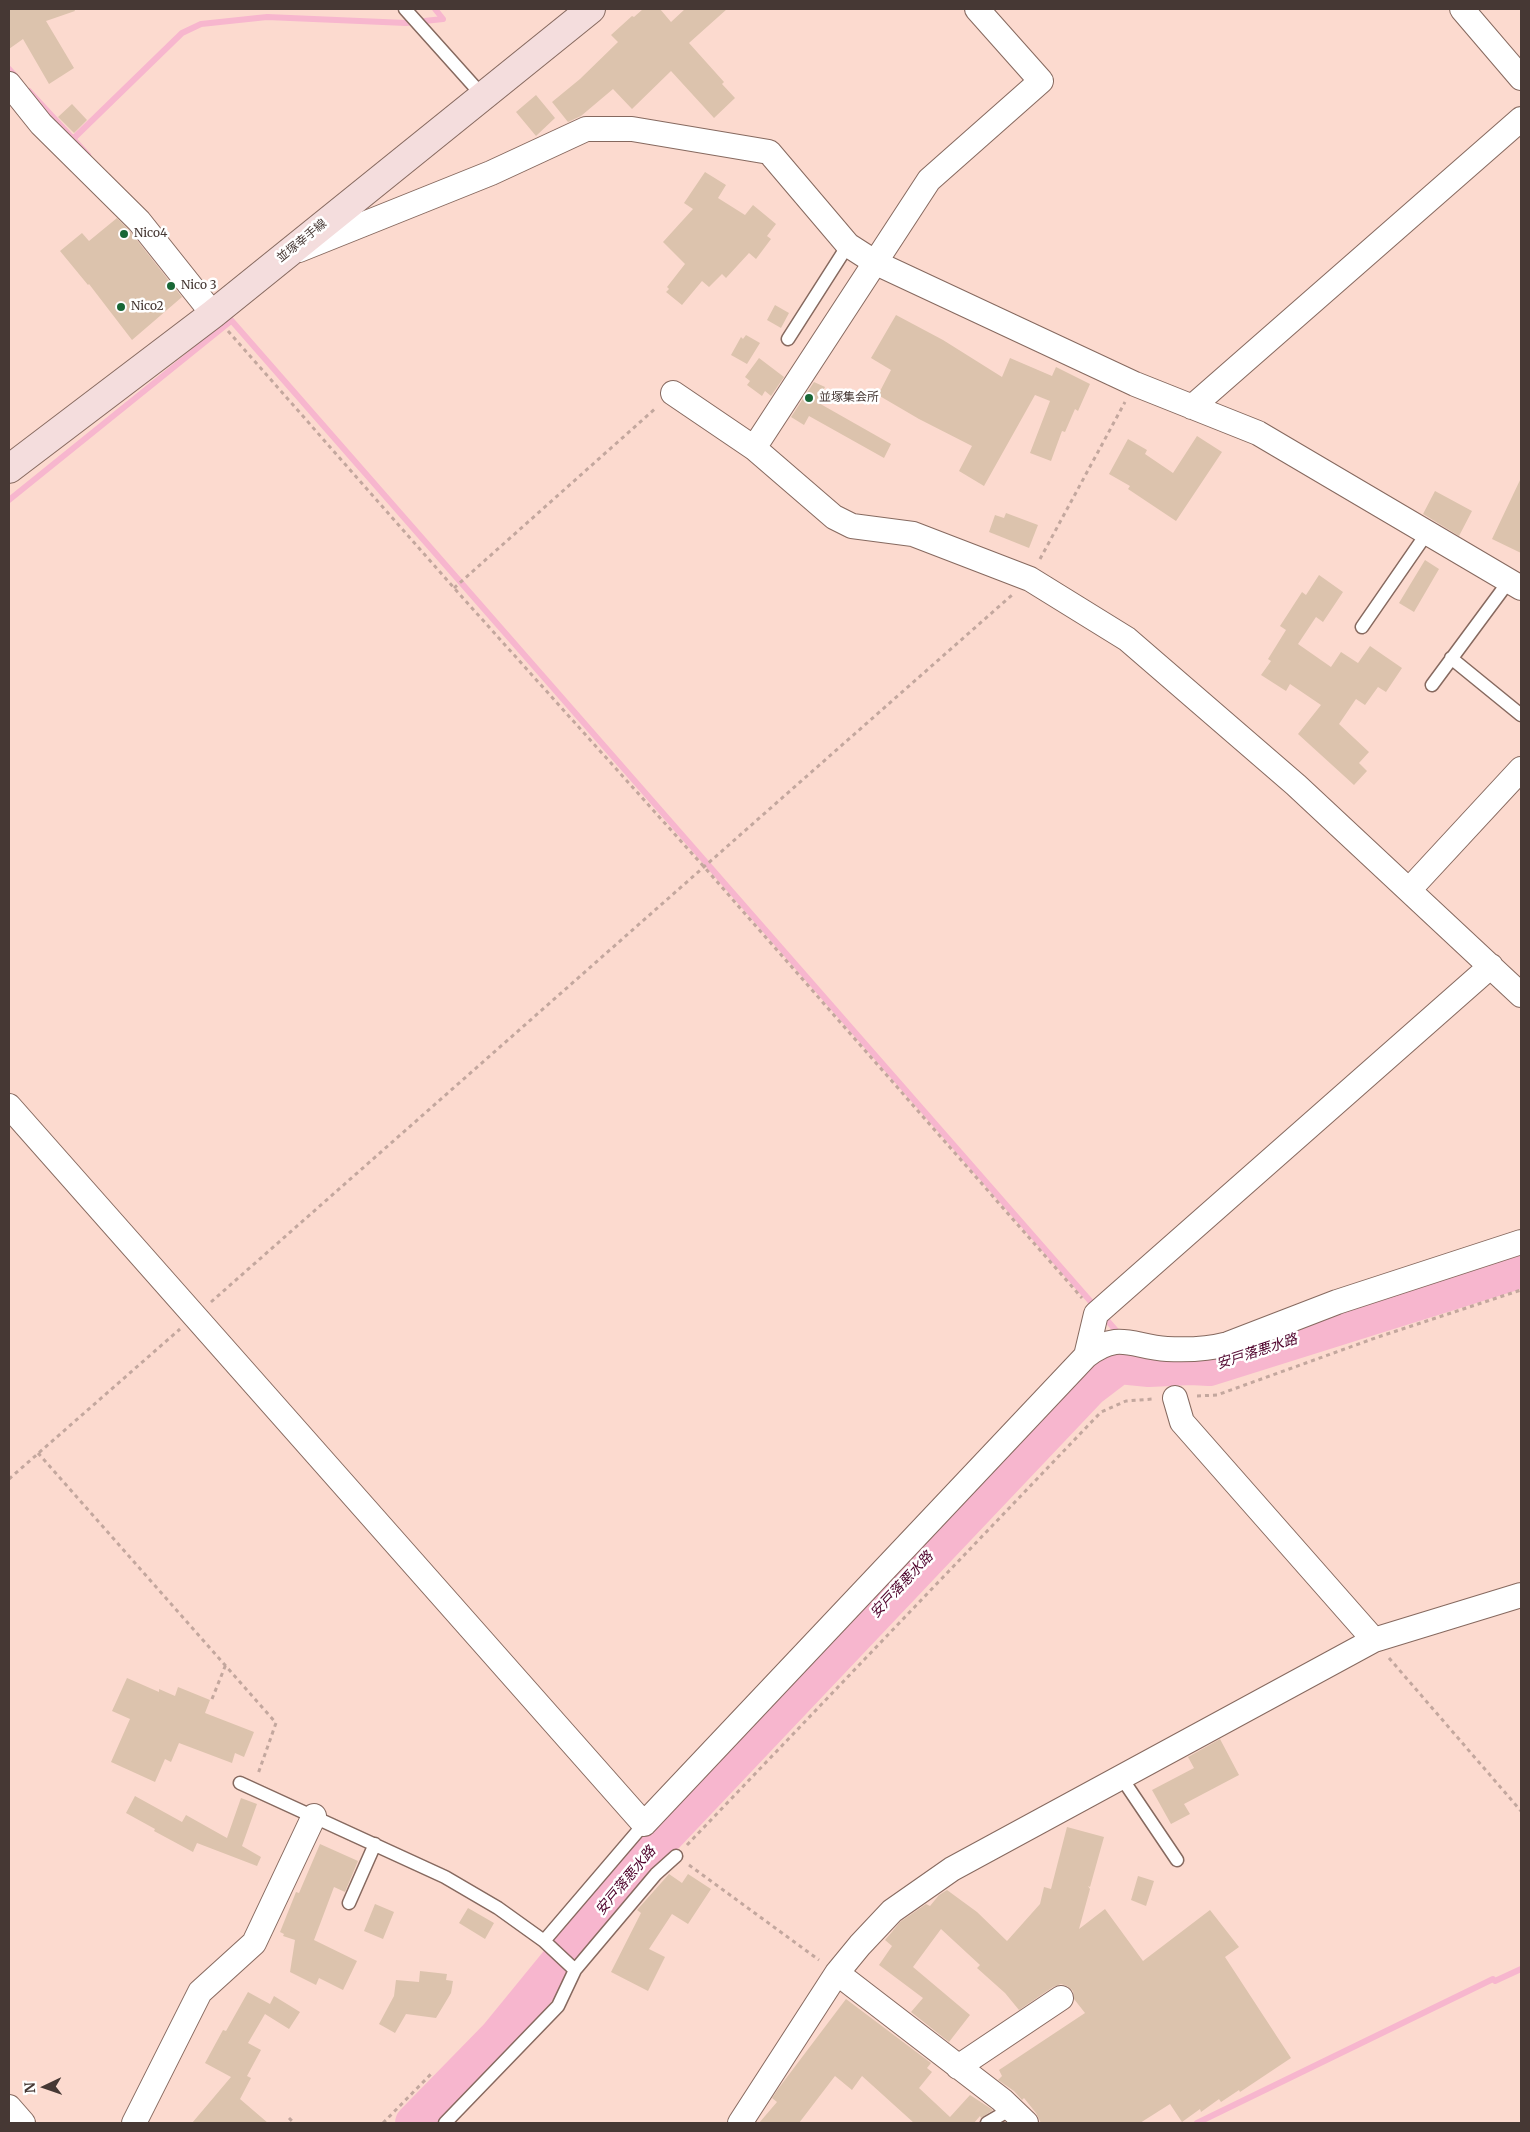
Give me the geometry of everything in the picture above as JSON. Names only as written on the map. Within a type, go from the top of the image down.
[{"type":"main road","name":"並塚幸手線","points":[[9,469],[213,314],[482,95],[591,9]]},
{"type":"street","points":[[754,448],[929,180],[1041,81],[977,9]]},
{"type":"street","points":[[1462,9],[1521,78]]},
{"type":"street","points":[[9,84],[41,124],[140,221],[213,314]]},
{"type":"street","points":[[1192,407],[1521,118]]},
{"type":"street","points":[[283,256],[491,173],[586,129],[632,129],[769,152],[848,245],[876,263],[1136,384],[1258,434],[1515,584]]},
{"type":"street","points":[[673,393],[754,448],[834,517],[852,526],[913,534],[1030,579],[1127,639],[1296,785],[1521,994]]},
{"type":"street","points":[[1409,890],[1521,770]]},
{"type":"street","points":[[1086,1356],[1096,1314],[1491,966]]},
{"type":"street","points":[[9,1106],[644,1824],[1086,1356],[1106,1343],[1119,1342],[1138,1343],[1168,1349],[1214,1348],[1337,1302],[1521,1242]]},
{"type":"street","points":[[1175,1398],[1182,1422],[1374,1640]]},
{"type":"street","points":[[740,2123],[837,1973],[860,1945],[892,1911],[952,1869],[1374,1640],[1521,1595]]},
{"type":"street","points":[[134,2123],[200,1992],[254,1943],[314,1816]]},
{"type":"street","points":[[837,1973],[958,2066],[1018,2116]]},
{"type":"street","points":[[958,2066],[1061,1998]]},
{"type":"street","points":[[9,2108],[23,2123]]},
{"type":"lane","points":[[405,9],[482,95]]},
{"type":"lane","points":[[788,339],[848,245]]},
{"type":"lane","points":[[1362,627],[1427,533]]},
{"type":"lane","points":[[1432,685],[1452,658],[1515,584]]},
{"type":"lane","points":[[1452,658],[1521,716]]},
{"type":"lane","points":[[1121,1777],[1177,1860]]},
{"type":"lane","points":[[240,1783],[445,1878],[498,1908],[544,1941],[573,1967]]},
{"type":"lane","points":[[544,1941],[644,1824]]},
{"type":"lane","points":[[349,1903],[375,1844]]},
{"type":"lane","points":[[445,2123],[558,2006],[573,1967],[656,1874],[676,1856]]},
{"type":"lane","points":[[987,2123],[1018,2116]]},
{"type":"path","points":[[213,314],[454,588],[705,867],[1096,1314]]},
{"type":"path","points":[[9,1479],[1030,579],[1136,384]]},
{"type":"path","points":[[454,588],[673,393]]},
{"type":"path","points":[[837,1973],[676,1856],[1101,1412],[1126,1401],[1217,1395],[1521,1290]]},
{"type":"path","points":[[38,1453],[226,1664],[276,1723],[253,1788]]},
{"type":"path","points":[[1374,1640],[1521,1811]]},
{"type":"path","points":[[212,1699],[226,1664]]},
{"type":"path","points":[[383,2123],[431,2074]]},
{"type":"path","points":[[289,2118],[294,2123]]},
{"type":"building","points":[[9,9],[74,9],[75,11],[46,21],[74,68],[49,84],[23,39],[9,49]]},
{"type":"building","points":[[643,9],[660,9],[671,22],[685,9],[727,9],[689,43],[724,82],[722,84],[735,98],[714,118],[671,71],[632,109],[613,89],[581,116],[568,122],[552,102],[580,79],[618,42],[611,35],[632,16],[634,17]]},
{"type":"building","points":[[536,95],[555,118],[536,136],[516,112]]},
{"type":"building","points":[[72,104],[87,120],[74,133],[58,117]]},
{"type":"building","points":[[705,172],[726,185],[718,198],[745,215],[753,205],[776,224],[767,236],[771,239],[756,259],[749,253],[726,278],[722,274],[709,287],[702,281],[682,305],[666,292],[669,289],[667,287],[685,264],[663,242],[693,209],[684,203]]},
{"type":"building","points":[[117,218],[129,230],[182,297],[132,340],[89,284],[60,251],[82,233],[89,241]]},
{"type":"building","points":[[775,305],[789,313],[781,328],[767,320]]},
{"type":"building","points":[[896,315],[943,340],[1002,377],[1010,358],[1052,376],[1056,367],[1090,384],[1078,411],[1075,409],[1065,432],[1062,431],[1051,461],[1030,453],[1050,401],[1035,395],[984,486],[959,471],[972,446],[919,419],[878,395],[891,370],[871,358]]},
{"type":"building","points":[[746,335],[760,343],[747,364],[731,355],[741,337],[743,339]]},
{"type":"building","points":[[759,358],[784,377],[771,396],[765,391],[762,396],[747,385],[750,381],[745,377]]},
{"type":"building","points":[[814,382],[825,387],[817,402],[891,444],[884,458],[809,416],[804,425],[791,417]]},
{"type":"building","points":[[1197,436],[1222,452],[1176,521],[1128,489],[1130,486],[1109,474],[1128,439],[1147,450],[1145,454],[1173,473]]},
{"type":"building","points":[[1521,478],[1521,553],[1492,539]]},
{"type":"building","points":[[1435,491],[1472,511],[1459,536],[1423,514]]},
{"type":"building","points":[[1006,513],[1038,525],[1029,548],[989,532],[995,515],[1004,518]]},
{"type":"building","points":[[1425,560],[1439,569],[1414,612],[1399,603]]},
{"type":"building","points":[[1319,575],[1343,592],[1323,622],[1316,617],[1298,644],[1331,667],[1341,652],[1358,663],[1370,646],[1402,668],[1386,692],[1378,687],[1365,705],[1356,699],[1339,724],[1369,752],[1359,763],[1367,771],[1354,785],[1298,734],[1321,705],[1290,684],[1286,691],[1261,675],[1271,661],[1268,659],[1286,630],[1280,626],[1302,592],[1306,595]]},
{"type":"building","points":[[127,1678],[159,1692],[159,1689],[175,1696],[178,1687],[210,1700],[205,1713],[254,1732],[244,1757],[235,1753],[232,1763],[179,1743],[171,1762],[165,1759],[155,1782],[111,1762],[130,1719],[112,1711]]},
{"type":"building","points":[[1220,1739],[1239,1775],[1184,1804],[1190,1814],[1171,1824],[1152,1790],[1194,1768],[1188,1757]]},
{"type":"building","points":[[135,1796],[182,1822],[186,1815],[227,1838],[241,1798],[257,1804],[242,1846],[261,1857],[257,1866],[197,1843],[193,1852],[154,1831],[155,1829],[126,1813]]},
{"type":"building","points":[[1067,1827],[1104,1837],[1090,1887],[1088,1886],[1090,1889],[1079,1929],[1105,1909],[1143,1961],[1210,1910],[1239,1947],[1225,1957],[1291,2058],[1240,2092],[1239,2090],[1221,2102],[1219,2099],[1201,2112],[1200,2109],[1182,2122],[1170,2104],[1140,2123],[1041,2123],[1024,2098],[1022,2100],[1014,2091],[998,2080],[1002,2076],[999,2070],[1085,2013],[1074,1999],[1073,1991],[1061,1984],[1053,1987],[1019,2010],[1005,1993],[977,1968],[980,1965],[941,1929],[913,1967],[970,2015],[949,2042],[911,2012],[923,1998],[879,1965],[892,1946],[885,1940],[900,1922],[926,1904],[930,1906],[939,1895],[947,1890],[977,1912],[1007,1941],[1040,1904],[1044,1887],[1051,1889]]},
{"type":"building","points":[[320,1844],[358,1861],[345,1892],[334,1887],[314,1940],[357,1961],[343,1990],[319,1978],[316,1985],[290,1972],[295,1940],[283,1936],[284,1934],[280,1932],[296,1892],[299,1893]]},
{"type":"building","points":[[669,1874],[682,1883],[688,1874],[711,1889],[688,1924],[672,1914],[649,1949],[665,1957],[648,1991],[611,1972],[641,1913],[637,1910]]},
{"type":"building","points":[[1138,1876],[1154,1881],[1146,1906],[1131,1900]]},
{"type":"building","points":[[375,1904],[394,1912],[383,1939],[364,1931]]},
{"type":"building","points":[[468,1908],[494,1923],[485,1939],[459,1923]]},
{"type":"building","points":[[420,1971],[447,1974],[446,1980],[453,1981],[451,1993],[436,2018],[406,2014],[395,2033],[379,2024],[394,1996],[396,1980],[419,1982]]},
{"type":"building","points":[[248,1992],[270,2004],[274,1996],[300,2012],[289,2029],[265,2014],[248,2043],[261,2050],[247,2076],[251,2078],[240,2099],[268,2123],[192,2123],[231,2077],[205,2063],[223,2030],[226,2031]]},
{"type":"building","points":[[846,1999],[931,2063],[927,2068],[932,2072],[919,2088],[950,2117],[970,2095],[993,2110],[981,2118],[980,2116],[974,2123],[914,2123],[862,2076],[852,2090],[835,2076],[799,2123],[759,2123],[777,2102],[772,2098],[778,2089]]},
{"type":"waterway","points":[[74,138],[182,33],[201,24],[267,17],[406,23],[443,19],[435,9]]},
{"type":"waterway","points":[[9,69],[17,78]]},
{"type":"waterway","points":[[29,91],[88,155]]},
{"type":"waterway","points":[[224,312],[1120,1335]]},
{"type":"waterway","points":[[9,500],[231,321]]},
{"type":"waterway","name":"安戸落悪水路","points":[[414,2123],[498,2037],[650,1851],[1090,1387],[1119,1365],[1149,1368],[1209,1367],[1521,1269]]},
{"type":"waterway","points":[[1133,1351],[1149,1368]]},
{"type":"waterway","points":[[1197,2123],[1493,1979],[1495,1981],[1521,1969]]},
{"type":"place","name":"Nico4","points":[[124,234]]},
{"type":"place","name":"Nico 3","points":[[171,286]]},
{"type":"place","name":"Nico2","points":[[121,307]]},
{"type":"place","name":"並塚集会所","points":[[809,398]]}]
